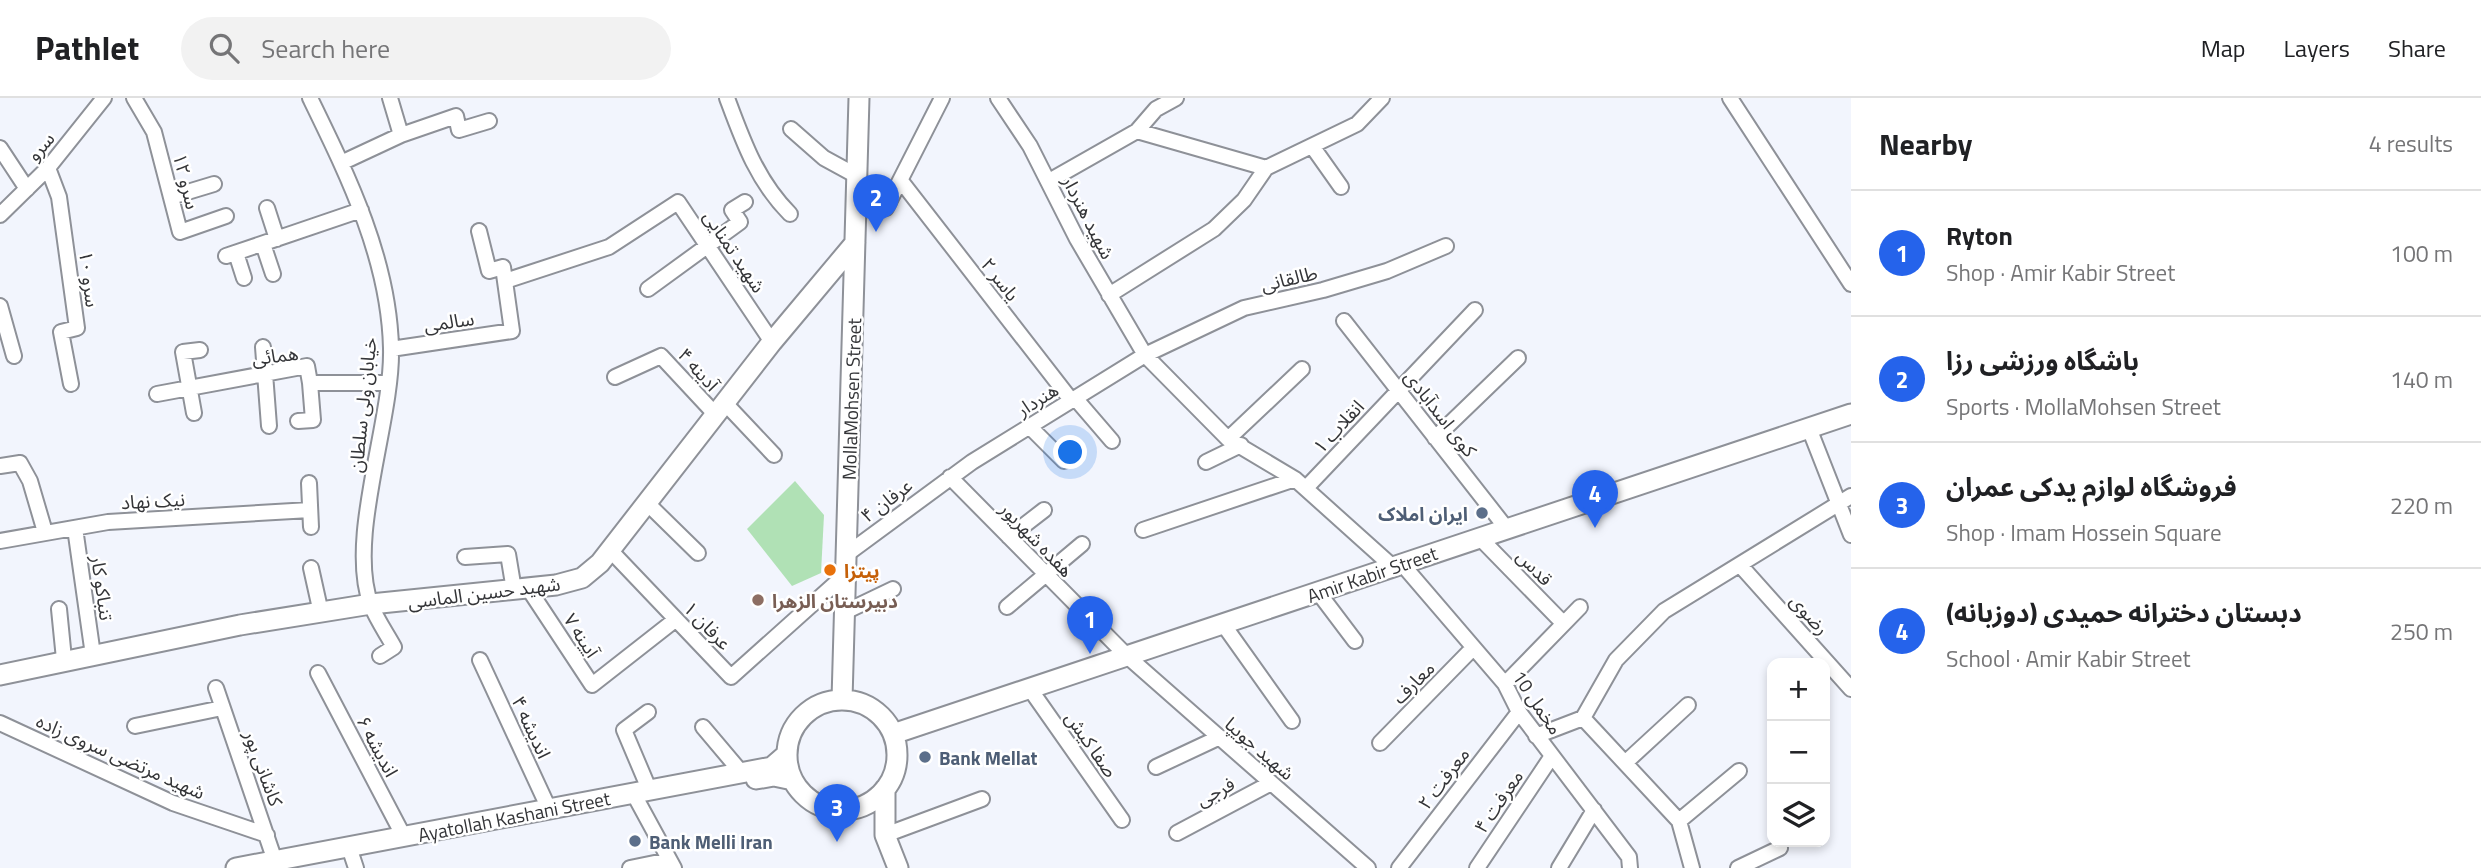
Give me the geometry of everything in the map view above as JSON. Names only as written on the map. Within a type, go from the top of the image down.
[{"type":"main road","name":"MollaMohsen Street","points":[[842,700],[859,98]]},
{"type":"main road","name":"شهید حسین الماسی","points":[[0,675],[64,659],[240,625],[371,604],[521,589],[582,578],[593,570],[610,550],[719,408],[855,243]]},
{"type":"main road","name":"Amir Kabir Street","points":[[893,734],[1851,414]]},
{"type":"main road","points":[[885,789],[857,808],[830,809],[815,803],[802,793],[793,780],[787,754],[791,733],[800,720],[827,702],[842,700],[867,706],[886,723],[893,734],[897,763],[885,789],[885,835],[898,868]]},
{"type":"main road","name":"Ayatollah Kashani Street","points":[[236,868],[354,860],[772,767],[787,754]]},
{"type":"main road","name":"Ayatollah Kashani Street","points":[[275,864],[549,809],[774,776],[793,780]]},
{"type":"main road","points":[[857,808],[885,835]]},
{"type":"street","name":"سرو","points":[[0,215],[48,168],[104,98]]},
{"type":"street","name":"سرو ۱۲","points":[[134,98],[153,132],[180,232],[226,216]]},
{"type":"street","name":"خیابان ولی سلطان","points":[[310,98],[361,211],[380,272],[391,349],[365,551],[371,604]]},
{"type":"street","points":[[390,98],[401,135]]},
{"type":"street","points":[[727,98],[754,167],[776,200],[790,214]]},
{"type":"street","points":[[856,208],[886,208],[942,98]]},
{"type":"street","name":"شهید هنردار","points":[[998,98],[1049,181],[1109,295],[1145,355],[1235,442],[1300,484]]},
{"type":"street","points":[[1049,181],[1138,131],[1156,109],[1177,98]]},
{"type":"street","points":[[1109,295],[1214,229],[1244,200],[1266,168],[1357,124],[1382,98]]},
{"type":"street","points":[[1730,98],[1851,284]]},
{"type":"street","points":[[341,163],[401,135],[456,116],[459,130],[489,121]]},
{"type":"street","points":[[791,129],[824,158],[857,176]]},
{"type":"street","points":[[1138,131],[1266,168]]},
{"type":"street","points":[[1312,146],[1341,187]]},
{"type":"street","points":[[0,148],[27,189]]},
{"type":"street","name":"سرو ۱۰","points":[[48,168],[61,208],[78,328],[61,332],[71,384]]},
{"type":"street","name":"یاسر ۲","points":[[901,181],[1073,399],[1112,442]]},
{"type":"street","points":[[171,197],[214,184]]},
{"type":"street","name":"شهید تمنایی","points":[[505,281],[609,247],[678,202],[772,342]]},
{"type":"street","points":[[648,289],[740,222],[732,210],[745,202]]},
{"type":"street","points":[[267,208],[273,274]]},
{"type":"street","points":[[244,278],[231,254],[361,211]]},
{"type":"street","points":[[479,231],[489,271],[503,267],[505,281]]},
{"type":"street","name":"طالقانی","points":[[1145,355],[1244,308],[1324,290],[1387,271],[1446,246]]},
{"type":"street","name":"سالمی","points":[[391,349],[512,331],[505,281]]},
{"type":"street","points":[[0,306],[14,356]]},
{"type":"street","name":"انقلاب ۱","points":[[1300,484],[1398,390],[1475,310]]},
{"type":"street","name":"کوی اسدآبادی","points":[[1344,321],[1507,529]]},
{"type":"street","points":[[263,347],[270,426]]},
{"type":"street","points":[[194,413],[183,352],[201,350]]},
{"type":"street","name":"هنردار","points":[[950,477],[1145,355]]},
{"type":"street","name":"آدینه ۴","points":[[615,377],[661,356],[719,408]]},
{"type":"street","points":[[1435,438],[1518,358]]},
{"type":"street","name":"همائی","points":[[157,394],[307,366],[310,383],[388,383]]},
{"type":"street","points":[[1206,461],[1235,442],[1302,369]]},
{"type":"street","points":[[298,421],[313,420],[310,383]]},
{"type":"street","points":[[719,408],[774,455]]},
{"type":"street","points":[[1029,426],[1064,461]]},
{"type":"street","points":[[1809,428],[1851,536]]},
{"type":"street","points":[[0,466],[20,463],[30,481],[45,533]]},
{"type":"street","name":"عرفان ۴","points":[[847,554],[950,477]]},
{"type":"street","name":"هفده شهریور","points":[[950,477],[1127,656]]},
{"type":"street","points":[[309,483],[311,527]]},
{"type":"street","points":[[1143,530],[1300,484]]},
{"type":"street","name":"مخمل 10","points":[[1300,484],[1397,566],[1505,684],[1519,712],[1536,736],[1629,857],[1630,868]]},
{"type":"street","points":[[1536,736],[1583,718],[1616,660],[1664,611],[1812,517],[1851,496]]},
{"type":"street","points":[[647,503],[698,553]]},
{"type":"street","name":"نیک نهاد","points":[[0,541],[167,516],[310,510]]},
{"type":"street","points":[[1009,537],[1044,510]]},
{"type":"street","name":"تنباکو کار","points":[[75,528],[93,655]]},
{"type":"street","name":"قدس","points":[[1480,538],[1563,624]]},
{"type":"street","points":[[1007,607],[1082,544]]},
{"type":"street","name":"عرفان ۱","points":[[610,550],[731,677],[846,574]]},
{"type":"street","points":[[465,557],[508,554],[521,589]]},
{"type":"street","name":"رضوی","points":[[1740,565],[1851,689]]},
{"type":"street","points":[[311,568],[321,613]]},
{"type":"street","name":"آیینه ۷","points":[[521,589],[592,685],[675,620]]},
{"type":"street","points":[[845,612],[893,589]]},
{"type":"street","points":[[1318,592],[1355,641]]},
{"type":"street","points":[[371,604],[394,647],[380,656]]},
{"type":"street","points":[[1505,684],[1580,607]]},
{"type":"street","points":[[59,609],[64,659]]},
{"type":"street","points":[[1223,624],[1292,721]]},
{"type":"street","name":"معارف","points":[[1380,743],[1474,648]]},
{"type":"street","name":"شهید جویپا","points":[[1127,656],[1368,868]]},
{"type":"street","name":"اندیشه ۴","points":[[480,660],[549,809]]},
{"type":"street","name":"اندیشه ۶","points":[[318,673],[404,836]]},
{"type":"street","name":"کاشانی پور","points":[[216,688],[275,864]]},
{"type":"street","name":"صفا کیش","points":[[1030,689],[1122,820]]},
{"type":"street","points":[[1625,763],[1688,705]]},
{"type":"street","points":[[135,726],[222,708]]},
{"type":"street","points":[[630,868],[672,864],[643,795],[624,730],[648,712]]},
{"type":"street","name":"معرفت ۲","points":[[1399,868],[1519,712]]},
{"type":"street","points":[[1583,718],[1679,821],[1692,868]]},
{"type":"street","name":"شهید مرتضی سروی زاده","points":[[0,723],[56,746],[173,803],[267,835]]},
{"type":"street","points":[[703,727],[741,772]]},
{"type":"street","points":[[1156,767],[1220,737]]},
{"type":"street","name":"معرفت ۴","points":[[1477,868],[1552,756]]},
{"type":"street","points":[[1679,821],[1739,771]]},
{"type":"street","name":"فرجی","points":[[1177,833],[1271,783]]},
{"type":"street","points":[[885,835],[982,799]]},
{"type":"street","points":[[1559,868],[1594,810]]},
{"type":"street","points":[[1738,868],[1780,848]]},
{"type":"green space","points":[[795,481],[824,515],[821,573],[792,586],[747,529]]},
{"type":"place","name":"باشگاه ورزشی رزا","points":[[876,232]]},
{"type":"place","name":"ایران املاک","points":[[1482,513]]},
{"type":"place","name":"دبستان دخترانه حمیدی (دوزبانه)","points":[[1595,528]]},
{"type":"place","name":"پیتزا","points":[[830,570]]},
{"type":"place","name":"دبیرستان الزهرا","points":[[758,600]]},
{"type":"place","name":"Ryton","points":[[1090,654]]},
{"type":"place","name":"Bank Mellat","points":[[925,757]]},
{"type":"place","name":"Bank Melli Iran","points":[[635,841]]},
{"type":"place","name":"فروشگاه لوازم یدکی عمران","points":[[837,842]]}]
